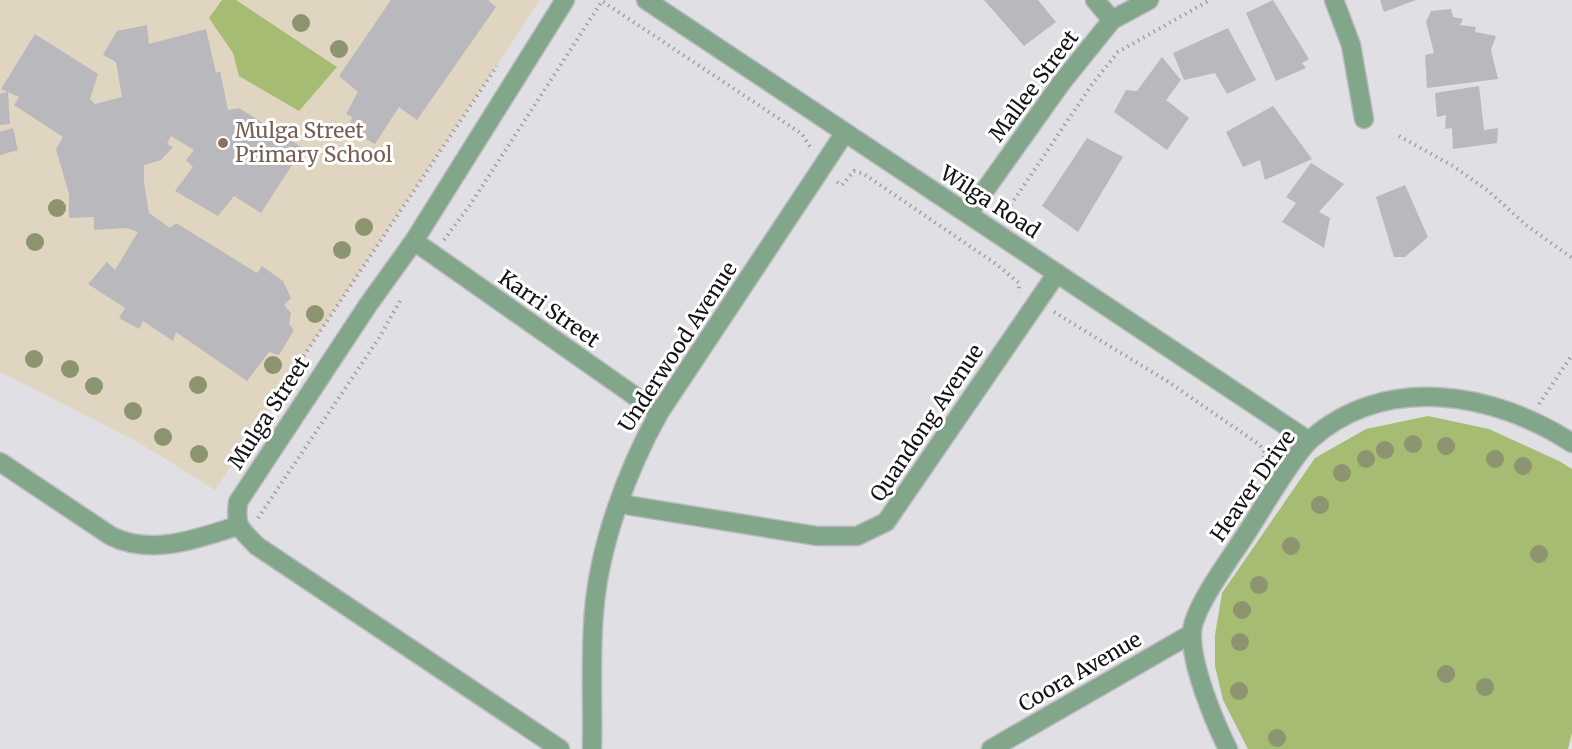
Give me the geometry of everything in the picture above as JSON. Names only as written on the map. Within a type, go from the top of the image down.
[{"type":"street","name":"Mulga Street","points":[[242,530],[238,502],[368,305],[414,241],[565,0]]},
{"type":"street","name":"Wilga Road","points":[[646,0],[844,134],[1309,441]]},
{"type":"street","points":[[1095,0],[1112,20]]},
{"type":"street","name":"Mallee Street","points":[[968,214],[1062,82],[1112,20],[1149,0]]},
{"type":"street","points":[[1334,0],[1351,45],[1364,119]]},
{"type":"street","name":"Underwood Avenue","points":[[592,749],[594,612],[602,561],[639,449],[659,413],[844,134]]},
{"type":"street","name":"Karri Street","points":[[414,241],[659,413]]},
{"type":"street","name":"Quandong Avenue","points":[[620,504],[817,536],[857,536],[886,522],[1057,273]]},
{"type":"street","name":"Heaver Drive","points":[[1191,634],[1193,622],[1216,579],[1309,441],[1366,405],[1393,398],[1431,396],[1467,402],[1529,419],[1572,442]]},
{"type":"street","points":[[0,462],[111,536],[129,545],[167,544],[242,530],[257,546],[560,749]]},
{"type":"street","points":[[1191,634],[1205,690],[1228,749]]},
{"type":"street","name":"Coora Avenue","points":[[991,749],[1191,634]]},
{"type":"path","points":[[994,232],[1022,184],[1093,83],[1118,52],[1210,0]]},
{"type":"path","points":[[433,255],[470,205],[602,1],[802,134],[811,146],[803,159],[820,171],[842,185],[854,171],[864,174],[996,264],[1019,283],[1017,292],[1072,321],[1252,439],[1265,453],[1263,462],[1286,474]]},
{"type":"path","points":[[287,381],[501,59]]},
{"type":"path","points":[[1399,136],[1479,184],[1526,225],[1572,258]]},
{"type":"path","points":[[242,530],[379,338],[403,295]]},
{"type":"path","points":[[1529,419],[1572,355]]},
{"type":"shaded area","name":"Mulga Street Primary School","points":[[0,0],[540,0],[215,490],[138,442],[0,372]]},
{"type":"green space","points":[[222,0],[236,0],[337,67],[299,111],[239,76],[233,53],[209,18]]},
{"type":"green space","points":[[1428,416],[1489,429],[1572,469],[1572,733],[1568,749],[1248,749],[1223,700],[1215,666],[1215,635],[1222,593],[1315,458],[1366,429]]},
{"type":"building","points":[[391,0],[488,0],[496,7],[417,120],[399,107],[375,144],[348,130],[352,117],[346,114],[358,92],[339,76]]},
{"type":"building","points":[[984,0],[1038,0],[1056,22],[1024,46]]},
{"type":"building","points":[[1273,0],[1309,59],[1302,63],[1306,68],[1276,81],[1246,13]]},
{"type":"building","points":[[1380,0],[1416,0],[1384,12]]},
{"type":"building","points":[[1451,9],[1453,17],[1463,19],[1460,25],[1476,27],[1475,32],[1496,36],[1491,50],[1498,79],[1427,88],[1425,55],[1434,53],[1426,22],[1431,11]]},
{"type":"building","points":[[147,25],[149,44],[206,29],[216,73],[220,71],[228,110],[239,108],[303,148],[261,213],[234,196],[218,216],[175,191],[193,167],[186,160],[194,150],[171,136],[167,144],[173,147],[161,160],[144,165],[149,213],[170,228],[176,223],[257,273],[262,266],[283,281],[291,298],[284,305],[291,313],[289,324],[294,330],[279,355],[269,352],[247,381],[176,332],[173,341],[143,321],[139,329],[119,318],[125,308],[88,284],[107,262],[115,270],[138,232],[127,228],[94,230],[94,217],[69,218],[69,194],[56,149],[63,137],[14,105],[19,97],[1,89],[35,34],[98,74],[90,99],[95,104],[122,97],[116,62],[103,55],[117,31]]},
{"type":"building","points":[[1228,28],[1256,80],[1227,94],[1215,73],[1184,80],[1173,53]]},
{"type":"building","points":[[1162,57],[1181,80],[1166,100],[1189,118],[1167,150],[1114,112],[1126,90],[1137,91]]},
{"type":"building","points":[[1479,86],[1484,130],[1498,128],[1497,143],[1453,149],[1452,128],[1445,129],[1446,115],[1437,117],[1435,93]]},
{"type":"building","points":[[8,92],[10,124],[0,125],[0,94]]},
{"type":"building","points":[[1273,106],[1312,159],[1265,180],[1260,160],[1243,167],[1226,132]]},
{"type":"building","points":[[13,128],[18,150],[0,155],[0,132]]},
{"type":"building","points":[[1087,138],[1123,157],[1078,232],[1042,206]]},
{"type":"building","points":[[1311,163],[1344,184],[1319,212],[1330,218],[1324,248],[1282,222],[1296,203],[1286,197]]},
{"type":"building","points":[[1405,185],[1428,237],[1405,257],[1394,257],[1376,197]]},
{"type":"place","name":"Mulga Street Primary School","points":[[223,143]]}]
